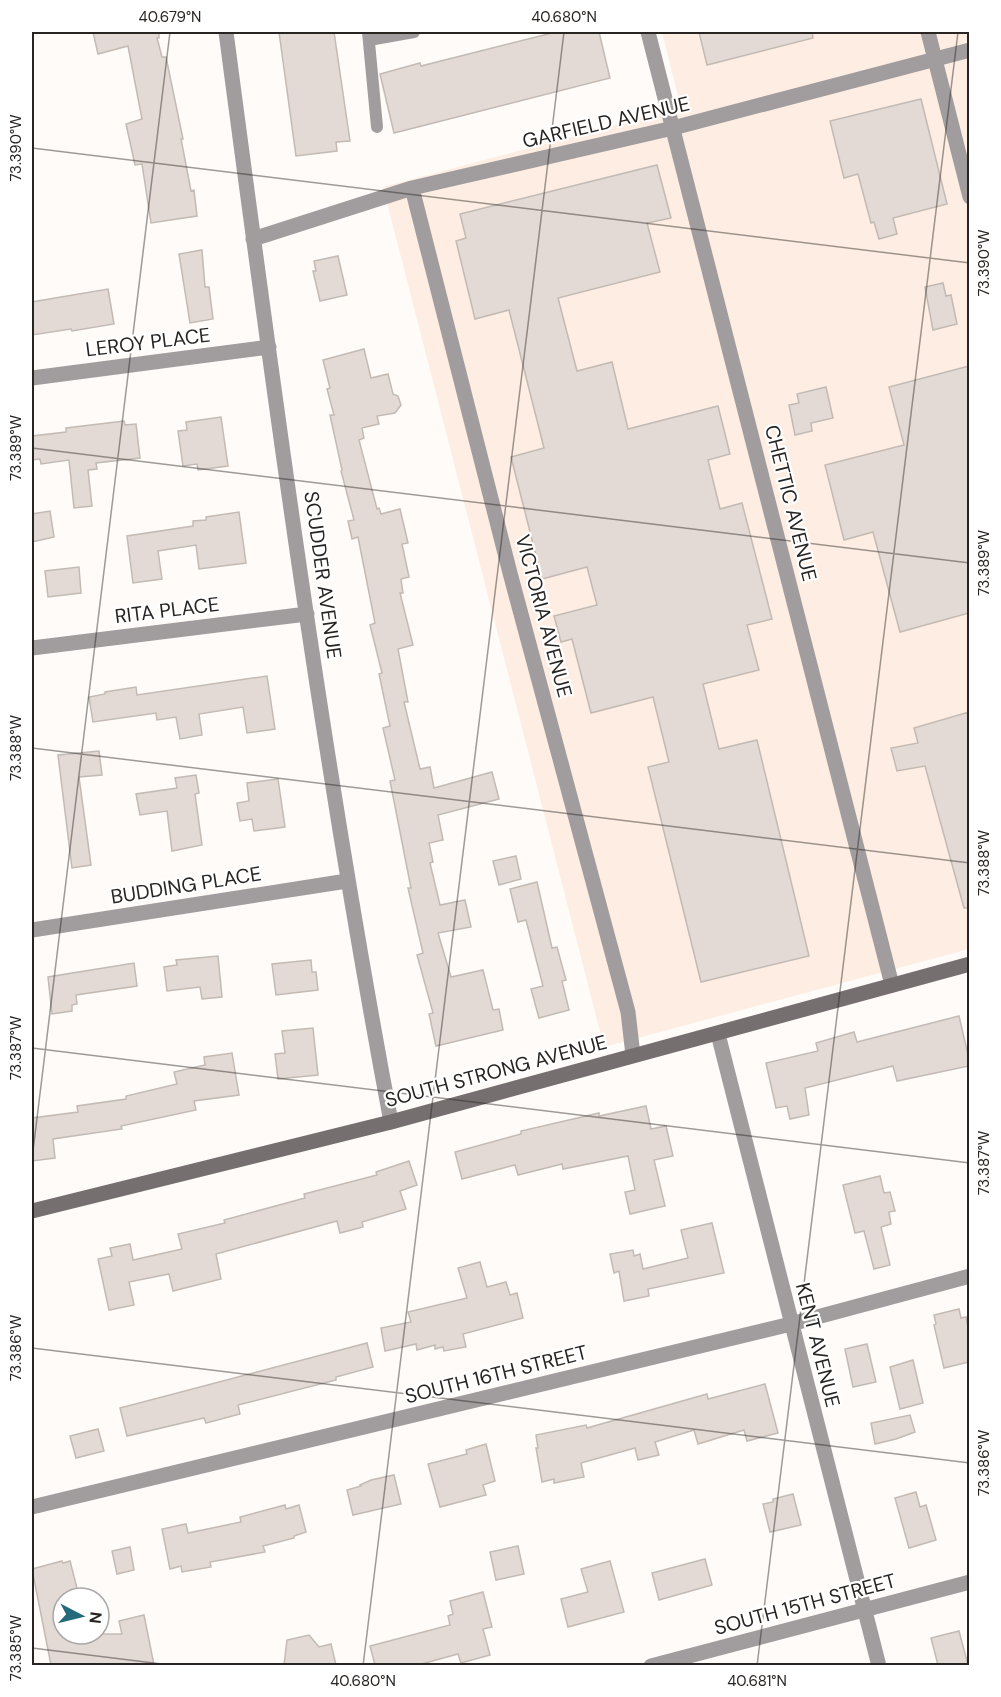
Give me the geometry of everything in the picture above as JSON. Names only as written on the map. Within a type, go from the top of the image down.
[{"type":"street","name":"SCUDDER AVENUE","points":[[226,32],[253,238],[347,881],[391,1122]]},
{"type":"street","name":"CHETTIC AVENUE","points":[[648,32],[892,985]]},
{"type":"street","points":[[928,32],[969,197]]},
{"type":"street","name":"GARFIELD AVENUE","points":[[253,238],[412,188],[673,128],[969,50]]},
{"type":"street","name":"VICTORIA AVENUE","points":[[412,188],[510,573],[628,1012],[633,1055]]},
{"type":"street","name":"LEROY PLACE","points":[[32,378],[269,347]]},
{"type":"street","name":"RITA PLACE","points":[[32,648],[307,614]]},
{"type":"street","name":"BUDDING PLACE","points":[[32,930],[347,881]]},
{"type":"street","name":"SOUTH STRONG AVENUE","points":[[32,1211],[391,1122],[969,964]]},
{"type":"street","name":"KENT AVENUE","points":[[718,1034],[879,1665]]},
{"type":"street","name":"SOUTH 16TH STREET","points":[[32,1507],[791,1324],[969,1276]]},
{"type":"street","name":"SOUTH 15TH STREET","points":[[651,1665],[969,1582]]},
{"type":"lane","points":[[377,127],[369,36],[414,32]]},
{"type":"shaded area","points":[[662,32],[969,32],[969,949],[604,1047],[383,187],[681,108]]},
{"type":"building","points":[[93,32],[159,32],[159,38],[157,38],[162,57],[166,57],[191,191],[194,190],[197,216],[151,223],[142,164],[135,165],[126,124],[142,119],[128,46],[98,54]]},
{"type":"building","points":[[279,32],[334,32],[350,141],[336,142],[337,151],[296,156]]},
{"type":"building","points":[[556,32],[599,32],[610,78],[394,133],[380,74]]},
{"type":"building","points":[[699,32],[812,32],[813,38],[707,65]]},
{"type":"building","points":[[921,99],[947,204],[893,218],[897,234],[879,239],[874,222],[871,223],[858,174],[844,178],[830,121]]},
{"type":"building","points":[[657,165],[671,218],[647,223],[660,272],[558,298],[577,371],[612,362],[628,429],[718,406],[730,454],[708,460],[720,509],[742,503],[772,619],[747,625],[759,670],[703,684],[719,749],[757,740],[809,956],[701,982],[648,767],[669,762],[653,697],[591,713],[572,639],[561,642],[554,616],[597,605],[587,567],[542,579],[511,457],[544,448],[509,310],[475,319],[456,241],[466,238],[460,214]]},
{"type":"building","points":[[202,250],[205,287],[209,287],[213,319],[190,323],[179,254]]},
{"type":"building","points":[[338,256],[347,295],[320,301],[313,271],[316,271],[314,261]]},
{"type":"building","points":[[943,283],[946,296],[951,295],[957,324],[933,330],[925,287]]},
{"type":"building","points":[[108,289],[114,324],[32,335],[32,302]]},
{"type":"building","points":[[364,349],[371,378],[388,374],[393,394],[398,396],[401,405],[395,413],[377,416],[379,424],[362,428],[364,438],[359,440],[377,509],[379,508],[381,514],[400,509],[408,543],[402,544],[409,577],[401,579],[403,593],[400,593],[413,645],[398,649],[408,702],[404,702],[420,769],[430,767],[434,788],[492,772],[499,799],[438,815],[443,840],[429,843],[433,862],[430,863],[440,905],[465,900],[471,927],[438,933],[451,977],[483,970],[493,1010],[499,1009],[503,1030],[436,1046],[429,1014],[433,1013],[417,955],[423,953],[408,888],[411,888],[390,781],[395,780],[383,728],[390,726],[379,674],[382,673],[370,625],[375,623],[358,537],[352,539],[348,521],[354,520],[330,415],[334,415],[323,360]]},
{"type":"building","points":[[969,366],[969,613],[900,632],[873,532],[844,540],[825,465],[904,445],[889,387]]},
{"type":"building","points":[[826,387],[833,418],[811,423],[812,431],[795,435],[789,405],[799,403],[797,394]]},
{"type":"building","points":[[221,417],[228,466],[198,470],[197,464],[183,466],[178,431],[187,430],[186,422]]},
{"type":"building","points":[[124,421],[125,425],[136,424],[140,458],[96,463],[97,469],[88,470],[92,506],[74,508],[69,460],[41,464],[40,459],[32,460],[32,436],[66,432],[66,428]]},
{"type":"building","points":[[50,511],[54,537],[32,542],[32,514]]},
{"type":"building","points":[[239,512],[246,563],[199,569],[196,545],[158,551],[162,579],[133,583],[127,536],[193,526],[193,521],[206,520],[206,517]]},
{"type":"building","points":[[79,567],[81,593],[48,597],[45,571]]},
{"type":"building","points":[[267,676],[275,729],[247,733],[243,707],[199,714],[202,735],[180,739],[176,717],[157,720],[156,713],[93,722],[89,697],[105,694],[105,692],[136,687],[137,695]]},
{"type":"building","points":[[969,712],[969,908],[964,908],[925,766],[897,771],[891,748],[918,743],[914,728]]},
{"type":"building","points":[[99,751],[102,775],[79,777],[91,865],[72,868],[58,755]]},
{"type":"building","points":[[196,775],[199,793],[195,794],[202,845],[172,851],[167,811],[140,815],[136,794],[177,788],[175,778]]},
{"type":"building","points":[[278,779],[285,827],[254,831],[252,819],[240,821],[237,803],[249,801],[247,783]]},
{"type":"building","points":[[516,856],[521,879],[499,885],[493,861]]},
{"type":"building","points":[[537,882],[552,948],[557,947],[566,980],[562,981],[569,1010],[539,1018],[531,989],[543,986],[526,920],[518,922],[510,889]]},
{"type":"building","points":[[218,956],[222,997],[202,999],[200,987],[167,991],[164,967],[177,965],[176,960]]},
{"type":"building","points":[[311,960],[312,972],[316,972],[318,990],[276,995],[272,964]]},
{"type":"building","points":[[134,963],[137,986],[76,995],[77,1004],[72,1005],[72,1011],[52,1014],[48,977]]},
{"type":"building","points":[[959,1016],[969,1066],[897,1081],[893,1066],[805,1088],[809,1115],[790,1119],[787,1106],[776,1108],[766,1063],[818,1051],[816,1043],[854,1032],[857,1042]]},
{"type":"building","points":[[313,1028],[318,1075],[278,1079],[275,1054],[285,1053],[282,1031]]},
{"type":"building","points":[[232,1053],[239,1095],[194,1101],[196,1110],[121,1126],[122,1129],[53,1139],[55,1158],[32,1161],[32,1118],[78,1112],[77,1106],[126,1099],[126,1096],[177,1084],[174,1072],[205,1065],[204,1057]]},
{"type":"building","points":[[646,1106],[651,1129],[666,1126],[673,1156],[654,1160],[665,1206],[630,1214],[625,1192],[635,1190],[628,1156],[563,1169],[562,1164],[518,1175],[515,1165],[462,1179],[455,1152],[521,1134],[521,1131],[599,1113],[599,1116]]},
{"type":"building","points":[[409,1161],[417,1185],[400,1191],[406,1209],[362,1222],[363,1227],[340,1233],[337,1221],[216,1254],[221,1279],[173,1291],[169,1274],[129,1282],[134,1305],[109,1310],[98,1259],[112,1256],[110,1248],[130,1244],[133,1260],[182,1249],[178,1234],[225,1223],[224,1220],[305,1198],[304,1194],[377,1175],[376,1172]]},
{"type":"building","points":[[880,1176],[884,1193],[890,1192],[895,1211],[889,1212],[891,1224],[881,1227],[890,1265],[874,1269],[864,1231],[855,1233],[843,1185]]},
{"type":"building","points":[[712,1223],[724,1273],[648,1289],[649,1296],[624,1301],[619,1271],[614,1273],[610,1254],[633,1250],[634,1256],[640,1254],[643,1269],[688,1258],[681,1230]]},
{"type":"building","points":[[480,1262],[487,1287],[506,1282],[510,1295],[517,1293],[523,1318],[463,1334],[466,1347],[444,1351],[443,1347],[435,1349],[435,1345],[417,1350],[416,1344],[385,1351],[381,1328],[411,1322],[408,1312],[467,1298],[458,1268]]},
{"type":"building","points":[[959,1309],[961,1318],[966,1317],[969,1332],[969,1362],[944,1368],[934,1325],[936,1324],[934,1315]]},
{"type":"building","points":[[367,1343],[373,1367],[336,1377],[336,1380],[238,1405],[240,1414],[206,1423],[204,1418],[127,1436],[120,1408]]},
{"type":"building","points":[[867,1344],[876,1382],[853,1387],[845,1349]]},
{"type":"building","points":[[913,1360],[923,1403],[900,1409],[890,1367]]},
{"type":"building","points":[[765,1384],[778,1433],[747,1441],[744,1430],[698,1444],[694,1430],[655,1442],[659,1455],[638,1460],[635,1448],[581,1463],[584,1477],[554,1483],[554,1479],[542,1482],[536,1435],[586,1425],[587,1428],[707,1394],[708,1399]]},
{"type":"building","points":[[910,1415],[915,1432],[875,1444],[871,1423]]},
{"type":"building","points":[[98,1429],[104,1451],[76,1458],[70,1436]]},
{"type":"building","points":[[486,1444],[495,1481],[483,1485],[486,1495],[440,1507],[428,1464],[467,1454],[466,1450]]},
{"type":"building","points":[[394,1475],[401,1504],[353,1515],[347,1490],[371,1480]]},
{"type":"building","points":[[916,1492],[920,1507],[926,1505],[936,1540],[909,1548],[895,1498]]},
{"type":"building","points":[[793,1494],[801,1525],[770,1532],[763,1504]]},
{"type":"building","points":[[285,1505],[286,1509],[299,1505],[306,1532],[294,1538],[263,1546],[265,1552],[210,1562],[211,1567],[182,1572],[181,1566],[170,1569],[162,1529],[186,1524],[188,1533],[241,1522],[240,1517]]},
{"type":"building","points":[[518,1546],[524,1574],[496,1580],[490,1552]]},
{"type":"building","points":[[130,1547],[134,1570],[117,1574],[112,1551]]},
{"type":"building","points":[[705,1559],[712,1585],[659,1600],[652,1573]]},
{"type":"building","points":[[70,1561],[76,1586],[51,1586],[51,1646],[111,1646],[111,1634],[122,1634],[119,1621],[144,1615],[154,1665],[51,1665],[32,1569]]},
{"type":"building","points":[[610,1561],[624,1612],[568,1627],[561,1599],[588,1592],[581,1569]]},
{"type":"building","points":[[483,1592],[492,1627],[483,1629],[490,1655],[461,1663],[458,1654],[418,1665],[375,1665],[370,1646],[450,1625],[448,1616],[453,1614],[450,1601]]},
{"type":"building","points":[[959,1631],[968,1665],[938,1665],[931,1638]]},
{"type":"building","points":[[309,1635],[319,1647],[331,1644],[336,1665],[284,1665],[287,1640]]}]
